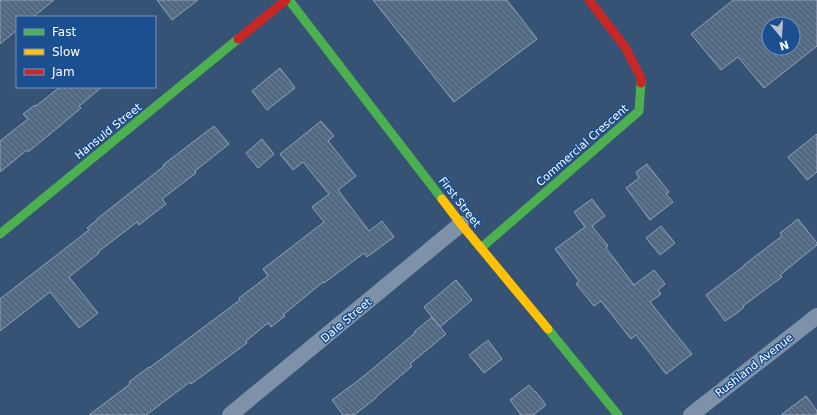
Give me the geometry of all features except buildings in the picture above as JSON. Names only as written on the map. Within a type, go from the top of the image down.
[{"type":"street","name":"First Street","points":[[288,0],[461,224],[618,415]]},
{"type":"street","name":"Hansuld Street","points":[[0,234],[288,0]]},
{"type":"street","name":"Commercial Crescent","points":[[481,248],[639,111],[641,78],[625,47],[589,0]]},
{"type":"street","name":"Dale Street","points":[[230,415],[461,224]]},
{"type":"street","name":"Rushland Avenue","points":[[692,415],[817,316]]},
{"type":"traffic: fast","points":[[289,0],[442,199]]},
{"type":"traffic: fast","points":[[0,234],[238,39]]},
{"type":"traffic: fast","points":[[481,248],[639,111],[641,83]]},
{"type":"traffic: fast","points":[[548,329],[618,415]]},
{"type":"traffic: slow","points":[[442,199],[548,329]]},
{"type":"traffic: jam","points":[[238,39],[286,0]]},
{"type":"traffic: jam","points":[[589,0],[625,47],[641,78],[641,83]]}]
